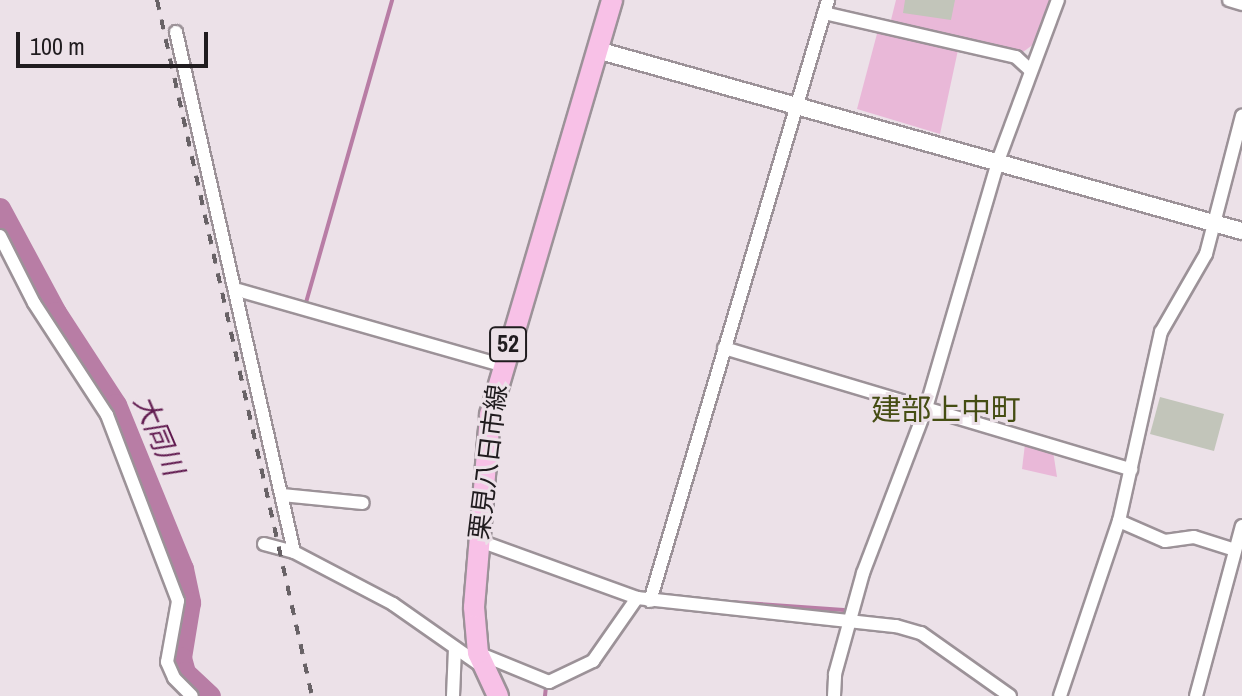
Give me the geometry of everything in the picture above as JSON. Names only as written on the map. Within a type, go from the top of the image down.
[{"type":"main road","name":"栗見八日市線","points":[[498,696],[481,660],[477,540],[490,415],[501,365],[612,0]]},
{"type":"street","points":[[834,696],[850,620],[926,408],[998,161],[1058,0]]},
{"type":"street","points":[[1229,0],[1242,4]]},
{"type":"street","points":[[264,544],[294,552],[393,604],[455,648],[481,660],[549,682],[593,661],[644,600],[799,108],[826,6],[1016,57],[1030,70]]},
{"type":"street","points":[[176,32],[238,290],[294,552]]},
{"type":"street","points":[[597,50],[1242,231]]},
{"type":"street","points":[[1060,696],[1119,521],[1161,332],[1206,254],[1242,116]]},
{"type":"street","points":[[0,236],[34,303],[107,415],[178,601],[167,662],[174,678],[192,696]]},
{"type":"street","points":[[238,290],[501,365]]},
{"type":"street","points":[[724,348],[1131,469]]},
{"type":"street","points":[[282,495],[363,503]]},
{"type":"street","points":[[1119,521],[1165,541],[1194,537],[1235,550]]},
{"type":"street","points":[[1196,696],[1242,526]]},
{"type":"street","points":[[477,540],[644,600],[850,620],[921,633],[1010,696]]},
{"type":"street","points":[[453,696],[455,648]]},
{"type":"shaded area","points":[[896,0],[1054,0],[1038,41],[1023,52],[890,24]]},
{"type":"shaded area","points":[[878,30],[958,50],[940,134],[857,109]]},
{"type":"shaded area","points":[[1025,444],[1053,451],[1057,477],[1022,469]]},
{"type":"building","points":[[905,0],[955,0],[951,20],[903,13]]},
{"type":"building","points":[[1160,397],[1224,414],[1214,451],[1150,434]]},
{"type":"waterway","points":[[305,306],[392,0]]},
{"type":"waterway","name":"大同川","points":[[0,209],[56,313],[116,405],[183,569],[190,603],[181,658],[185,673],[210,696]]},
{"type":"waterway","points":[[730,602],[844,610]]},
{"type":"waterway","points":[[545,696],[546,687]]},
{"type":"railway","points":[[157,0],[312,696]]},
{"type":"district","name":"建部上中町","points":[[946,409]]}]
